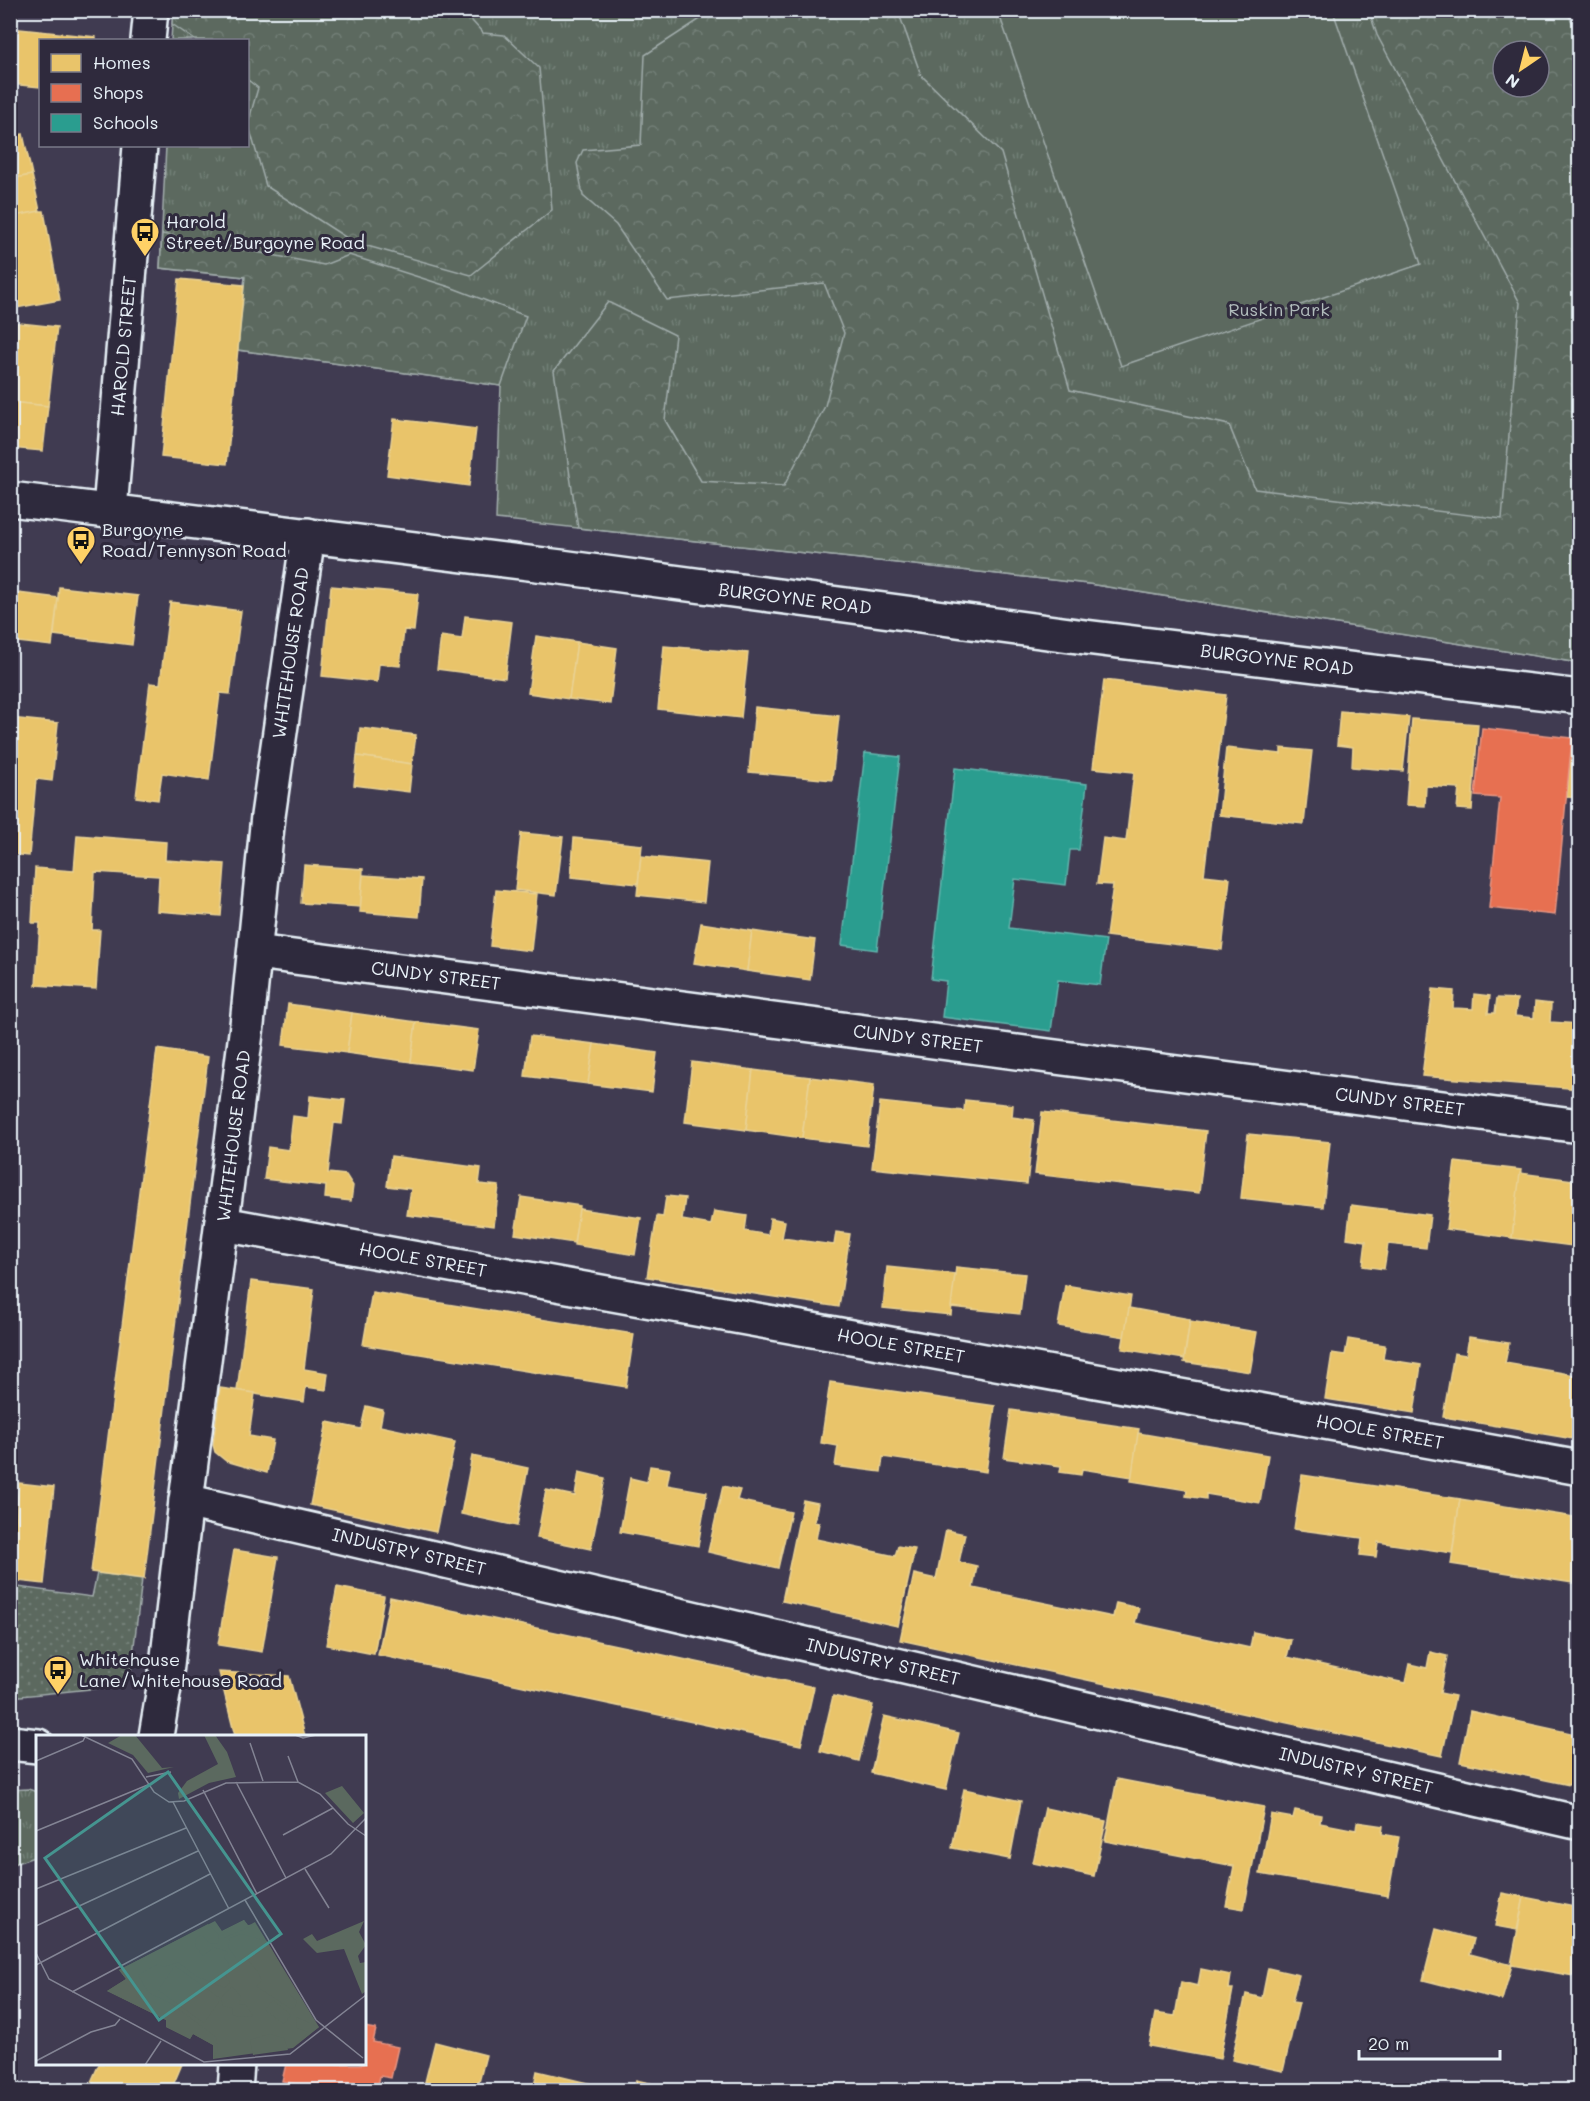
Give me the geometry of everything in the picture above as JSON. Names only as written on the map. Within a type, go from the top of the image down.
[{"type":"street","points":[[148,39],[151,10]]},
{"type":"street","name":"HAROLD STREET","points":[[110,510],[140,147]]},
{"type":"street","name":"BURGOYNE ROAD","points":[[10,499],[308,535],[1085,637],[1580,697]]},
{"type":"street","name":"WHITEHOUSE ROAD","points":[[156,1735],[223,1224],[256,952],[268,816],[308,535]]},
{"type":"street","name":"CUNDY STREET","points":[[256,952],[1580,1126]]},
{"type":"street","name":"HOOLE STREET","points":[[223,1224],[1580,1468]]},
{"type":"street","name":"INDUSTRY STREET","points":[[186,1501],[1580,1823]]},
{"type":"street","points":[[10,1743],[36,1746]]},
{"type":"street","points":[[235,2091],[237,2065]]},
{"type":"green space","points":[[173,10],[463,11],[483,33],[504,35],[539,68],[552,210],[471,275],[353,242],[266,186],[249,126],[258,88],[249,81],[249,39],[194,39],[172,24]]},
{"type":"green space","points":[[714,10],[898,11],[921,75],[1001,153],[1070,390],[1229,425],[1255,489],[1502,519],[1520,303],[1377,35],[1369,11],[1566,11],[1580,35],[1579,663],[1089,584],[578,528],[554,371],[608,302],[675,335],[665,420],[701,481],[784,486],[825,406],[844,333],[824,283],[667,300],[616,225],[583,196],[577,163],[583,150],[641,145],[645,55]]},
{"type":"green space","name":"Ruskin Park","points":[[173,11],[1566,11],[1580,35],[1579,663],[1089,584],[496,519],[501,386],[238,350],[245,277],[160,268],[166,147],[249,147],[249,39],[171,39]]},
{"type":"green space","points":[[998,11],[1333,11],[1421,264],[1121,366]]},
{"type":"green space","points":[[162,234],[324,265],[349,255],[450,287],[526,316],[501,386],[238,350],[245,277],[160,268]]},
{"type":"green space","points":[[97,1573],[142,1579],[131,1671],[120,1686],[11,1697],[11,1586],[92,1597]]},
{"type":"green space","points":[[28,1789],[36,1792],[36,1856],[11,1865],[11,1790]]},
{"type":"building: Homes","points":[[10,28],[96,37],[96,39],[39,39],[39,87],[10,84]]},
{"type":"building: Homes","points":[[23,134],[32,175],[10,179],[10,137]]},
{"type":"building: Homes","points":[[32,175],[40,211],[10,217],[10,179]]},
{"type":"building: Homes","points":[[44,211],[60,300],[10,309],[10,217]]},
{"type":"building: Homes","points":[[179,279],[244,285],[227,464],[161,457]]},
{"type":"building: Homes","points":[[10,322],[57,327],[48,406],[10,402]]},
{"type":"building: Homes","points":[[10,402],[48,406],[43,451],[10,448]]},
{"type":"building: Homes","points":[[394,419],[476,429],[469,486],[387,475]]},
{"type":"building: Homes","points":[[331,586],[418,594],[414,631],[404,630],[400,666],[379,664],[377,682],[322,676]]},
{"type":"building: Homes","points":[[59,587],[138,596],[132,645],[54,635]]},
{"type":"building: Homes","points":[[10,592],[58,598],[52,646],[10,641]]},
{"type":"building: Homes","points":[[170,602],[241,611],[230,694],[220,693],[209,780],[162,773],[158,800],[136,797],[150,683],[160,684]]},
{"type":"building: Homes","points":[[465,616],[512,622],[505,678],[437,669],[441,636],[462,639]]},
{"type":"building: Homes","points":[[536,636],[577,642],[569,699],[528,693]]},
{"type":"building: Homes","points":[[577,642],[617,648],[610,704],[569,699]]},
{"type":"building: Homes","points":[[664,646],[748,653],[741,718],[658,709]]},
{"type":"building: Homes","points":[[1104,680],[1226,695],[1204,875],[1230,878],[1222,950],[1106,936],[1113,885],[1097,884],[1103,838],[1126,841],[1134,772],[1093,768]]},
{"type":"building: Homes","points":[[755,707],[839,716],[832,780],[749,772]]},
{"type":"building: Homes","points":[[1340,711],[1409,717],[1403,771],[1352,767],[1353,747],[1337,745]]},
{"type":"building: Homes","points":[[10,718],[58,723],[52,781],[36,779],[29,856],[10,854]]},
{"type":"building: Homes","points":[[1412,719],[1478,724],[1472,810],[1457,809],[1459,788],[1426,786],[1425,806],[1406,805]]},
{"type":"building: Homes","points":[[360,728],[416,735],[412,764],[357,756]]},
{"type":"building: Homes","points":[[1572,738],[1580,739],[1580,798],[1567,797]]},
{"type":"building: Homes","points":[[1226,748],[1281,754],[1281,748],[1312,751],[1304,824],[1219,815]]},
{"type":"building: Homes","points":[[357,756],[412,764],[409,792],[354,785]]},
{"type":"building: Homes","points":[[521,833],[563,837],[556,895],[515,890]]},
{"type":"building: Homes","points":[[77,835],[166,842],[165,860],[225,864],[221,916],[157,911],[159,876],[95,872],[92,930],[100,930],[96,989],[36,985],[40,923],[32,923],[35,868],[74,871]]},
{"type":"building: Homes","points":[[574,838],[642,845],[638,884],[571,877]]},
{"type":"building: Homes","points":[[641,856],[708,863],[704,902],[637,895]]},
{"type":"building: Homes","points":[[304,865],[363,869],[361,907],[301,903]]},
{"type":"building: Homes","points":[[363,875],[422,879],[419,917],[360,912]]},
{"type":"building: Homes","points":[[496,890],[537,894],[531,951],[490,946]]},
{"type":"building: Homes","points":[[701,923],[752,931],[747,971],[694,963]]},
{"type":"building: Homes","points":[[752,931],[815,940],[810,980],[747,971]]},
{"type":"building: Homes","points":[[1433,989],[1454,991],[1453,1008],[1473,1009],[1474,994],[1490,996],[1488,1013],[1495,1013],[1497,998],[1517,999],[1515,1016],[1534,1018],[1535,1002],[1551,1004],[1550,1022],[1580,1024],[1580,1089],[1422,1076]]},
{"type":"building: Homes","points":[[288,1004],[352,1013],[347,1053],[283,1045]]},
{"type":"building: Homes","points":[[352,1013],[416,1022],[411,1062],[347,1053]]},
{"type":"building: Homes","points":[[416,1022],[479,1030],[473,1070],[411,1062]]},
{"type":"building: Homes","points":[[530,1036],[594,1044],[588,1084],[525,1076]]},
{"type":"building: Homes","points":[[594,1044],[657,1053],[652,1092],[588,1084]]},
{"type":"building: Homes","points":[[157,1049],[208,1057],[144,1579],[91,1572]]},
{"type":"building: Homes","points":[[692,1062],[753,1070],[746,1130],[685,1122]]},
{"type":"building: Homes","points":[[753,1070],[810,1077],[802,1138],[746,1130]]},
{"type":"building: Homes","points":[[810,1077],[874,1085],[867,1146],[802,1138]]},
{"type":"building: Homes","points":[[310,1096],[345,1100],[342,1124],[334,1123],[328,1173],[346,1175],[353,1186],[351,1201],[325,1198],[326,1186],[264,1179],[268,1147],[289,1150],[293,1116],[308,1118]]},
{"type":"building: Homes","points":[[965,1100],[1013,1105],[1012,1117],[1034,1120],[1027,1184],[872,1168],[880,1102],[964,1111]]},
{"type":"building: Homes","points":[[1042,1112],[1206,1131],[1199,1193],[1035,1174]]},
{"type":"building: Homes","points":[[1248,1134],[1330,1142],[1323,1207],[1241,1198]]},
{"type":"building: Homes","points":[[391,1156],[481,1168],[479,1184],[499,1186],[494,1226],[407,1215],[411,1189],[387,1186]]},
{"type":"building: Homes","points":[[1455,1162],[1521,1170],[1512,1238],[1446,1229]]},
{"type":"building: Homes","points":[[1520,1173],[1580,1181],[1580,1247],[1512,1238]]},
{"type":"building: Homes","points":[[666,1196],[685,1198],[682,1220],[711,1225],[714,1211],[747,1216],[745,1231],[768,1235],[770,1218],[785,1221],[782,1238],[834,1245],[836,1232],[850,1234],[839,1307],[647,1277],[657,1216],[663,1217]]},
{"type":"building: Homes","points":[[521,1197],[580,1206],[574,1243],[515,1234]]},
{"type":"building: Homes","points":[[1351,1205],[1430,1215],[1426,1248],[1388,1244],[1384,1269],[1363,1266],[1366,1241],[1347,1238]]},
{"type":"building: Homes","points":[[579,1209],[641,1218],[635,1255],[574,1245]]},
{"type":"building: Homes","points":[[887,1267],[955,1274],[951,1315],[883,1308]]},
{"type":"building: Homes","points":[[956,1267],[1025,1274],[1020,1314],[951,1307]]},
{"type":"building: Homes","points":[[251,1281],[314,1289],[304,1369],[328,1373],[326,1390],[306,1387],[304,1402],[237,1391]]},
{"type":"building: Homes","points":[[1065,1285],[1131,1296],[1125,1337],[1058,1326]]},
{"type":"building: Homes","points":[[372,1292],[634,1334],[626,1387],[363,1345]]},
{"type":"building: Homes","points":[[1129,1308],[1190,1319],[1184,1359],[1122,1349]]},
{"type":"building: Homes","points":[[1190,1321],[1257,1332],[1250,1372],[1184,1362]]},
{"type":"building: Homes","points":[[1469,1337],[1509,1343],[1505,1363],[1580,1376],[1580,1440],[1443,1417],[1454,1353],[1466,1355]]},
{"type":"building: Homes","points":[[1348,1339],[1385,1345],[1383,1359],[1421,1365],[1414,1413],[1325,1399],[1332,1353],[1345,1355]]},
{"type":"building: Homes","points":[[830,1382],[995,1406],[986,1472],[883,1457],[881,1472],[835,1466],[838,1446],[821,1443]]},
{"type":"building: Homes","points":[[220,1388],[255,1393],[249,1436],[273,1440],[267,1473],[226,1461],[215,1452],[213,1445]]},
{"type":"building: Homes","points":[[366,1406],[383,1410],[380,1426],[455,1442],[436,1532],[310,1505],[327,1422],[361,1429]]},
{"type":"building: Homes","points":[[1011,1410],[1139,1429],[1132,1477],[1082,1469],[1081,1475],[1060,1472],[1061,1466],[1004,1458]]},
{"type":"building: Homes","points":[[1138,1433],[1268,1455],[1260,1503],[1206,1494],[1206,1499],[1186,1496],[1187,1490],[1131,1481]]},
{"type":"building: Homes","points":[[472,1456],[528,1468],[517,1526],[461,1514]]},
{"type":"building: Homes","points":[[650,1466],[670,1469],[667,1485],[707,1492],[698,1546],[620,1532],[630,1478],[647,1482]]},
{"type":"building: Homes","points":[[579,1472],[605,1478],[591,1549],[537,1538],[546,1490],[575,1496]]},
{"type":"building: Homes","points":[[1302,1475],[1460,1499],[1452,1553],[1378,1542],[1376,1557],[1360,1555],[1362,1538],[1294,1529]]},
{"type":"building: Homes","points":[[19,1483],[54,1487],[44,1584],[10,1580]]},
{"type":"building: Homes","points":[[723,1486],[740,1490],[737,1500],[791,1512],[778,1568],[708,1552]]},
{"type":"building: Homes","points":[[1460,1499],[1580,1518],[1580,1584],[1451,1564]]},
{"type":"building: Homes","points":[[803,1500],[818,1503],[814,1522],[819,1523],[816,1539],[895,1556],[898,1546],[915,1549],[898,1626],[782,1601]]},
{"type":"building: Homes","points":[[946,1530],[965,1534],[959,1562],[977,1566],[973,1588],[1113,1617],[1116,1603],[1139,1608],[1135,1623],[1250,1648],[1253,1632],[1291,1640],[1287,1657],[1405,1683],[1409,1664],[1427,1668],[1430,1652],[1447,1656],[1440,1693],[1455,1696],[1442,1756],[900,1640],[914,1574],[936,1579]]},
{"type":"building: Homes","points":[[234,1550],[278,1557],[262,1652],[218,1645]]},
{"type":"building: Homes","points":[[337,1587],[384,1596],[374,1654],[326,1645]]},
{"type":"building: Homes","points":[[390,1597],[814,1687],[801,1745],[378,1655]]},
{"type":"building: Homes","points":[[219,1672],[289,1676],[305,1735],[235,1735]]},
{"type":"building: Homes","points":[[833,1696],[873,1705],[859,1761],[820,1751]]},
{"type":"building: Homes","points":[[1470,1711],[1580,1735],[1570,1785],[1460,1762]]},
{"type":"building: Homes","points":[[884,1716],[959,1733],[946,1790],[871,1773]]},
{"type":"building: Homes","points":[[1117,1779],[1264,1807],[1244,1909],[1226,1906],[1234,1866],[1105,1841]]},
{"type":"building: Homes","points":[[964,1789],[1021,1801],[1010,1859],[952,1848]]},
{"type":"building: Homes","points":[[1045,1808],[1106,1821],[1094,1876],[1033,1863]]},
{"type":"building: Homes","points":[[1295,1810],[1321,1815],[1320,1823],[1356,1830],[1357,1822],[1383,1826],[1382,1834],[1399,1837],[1388,1896],[1260,1874],[1271,1814],[1293,1818]]},
{"type":"building: Homes","points":[[1502,1893],[1524,1897],[1517,1930],[1495,1926]]},
{"type":"building: Homes","points":[[1524,1897],[1580,1908],[1580,1977],[1511,1965]]},
{"type":"building: Homes","points":[[1436,1929],[1474,1939],[1470,1954],[1512,1965],[1502,2000],[1423,1980]]},
{"type":"building: Homes","points":[[1268,1968],[1299,1975],[1292,2002],[1299,2003],[1283,2071],[1232,2060],[1246,1994],[1262,1998]]},
{"type":"building: Homes","points":[[1201,1969],[1231,1975],[1229,1989],[1233,1989],[1220,2059],[1149,2046],[1155,2013],[1175,2016],[1181,1982],[1198,1986]]},
{"type":"building: Homes","points":[[435,2042],[486,2055],[477,2090],[423,2090]]},
{"type":"building: Homes","points":[[99,2065],[182,2065],[171,2090],[111,2090],[91,2082]]},
{"type":"building: Homes","points":[[537,2071],[617,2090],[533,2090]]},
{"type":"building: Homes","points":[[636,2080],[680,2090],[634,2090]]},
{"type":"building: Homes","points":[[755,2084],[783,2090],[753,2090]]},
{"type":"building: Shops","points":[[1482,728],[1572,738],[1555,915],[1489,908],[1500,798],[1475,796]]},
{"type":"building: Shops","points":[[366,2027],[376,2029],[373,2042],[398,2047],[391,2078],[380,2076],[377,2090],[328,2090],[282,2081],[286,2065],[366,2065]]},
{"type":"building: Schools","points":[[865,753],[900,757],[877,950],[842,945]]},
{"type":"building: Schools","points":[[955,768],[1087,784],[1079,850],[1070,850],[1066,885],[1015,879],[1009,928],[1106,940],[1100,985],[1058,980],[1051,1031],[942,1017],[946,981],[931,979]]},
{"type":"place","name":"Harold Street/Burgoyne Road","points":[[145,258]]},
{"type":"place","name":"Burgoyne Road/Tennyson Road","points":[[81,566]]},
{"type":"place","name":"Whitehouse Lane/Whitehouse Road","points":[[58,1696]]}]
